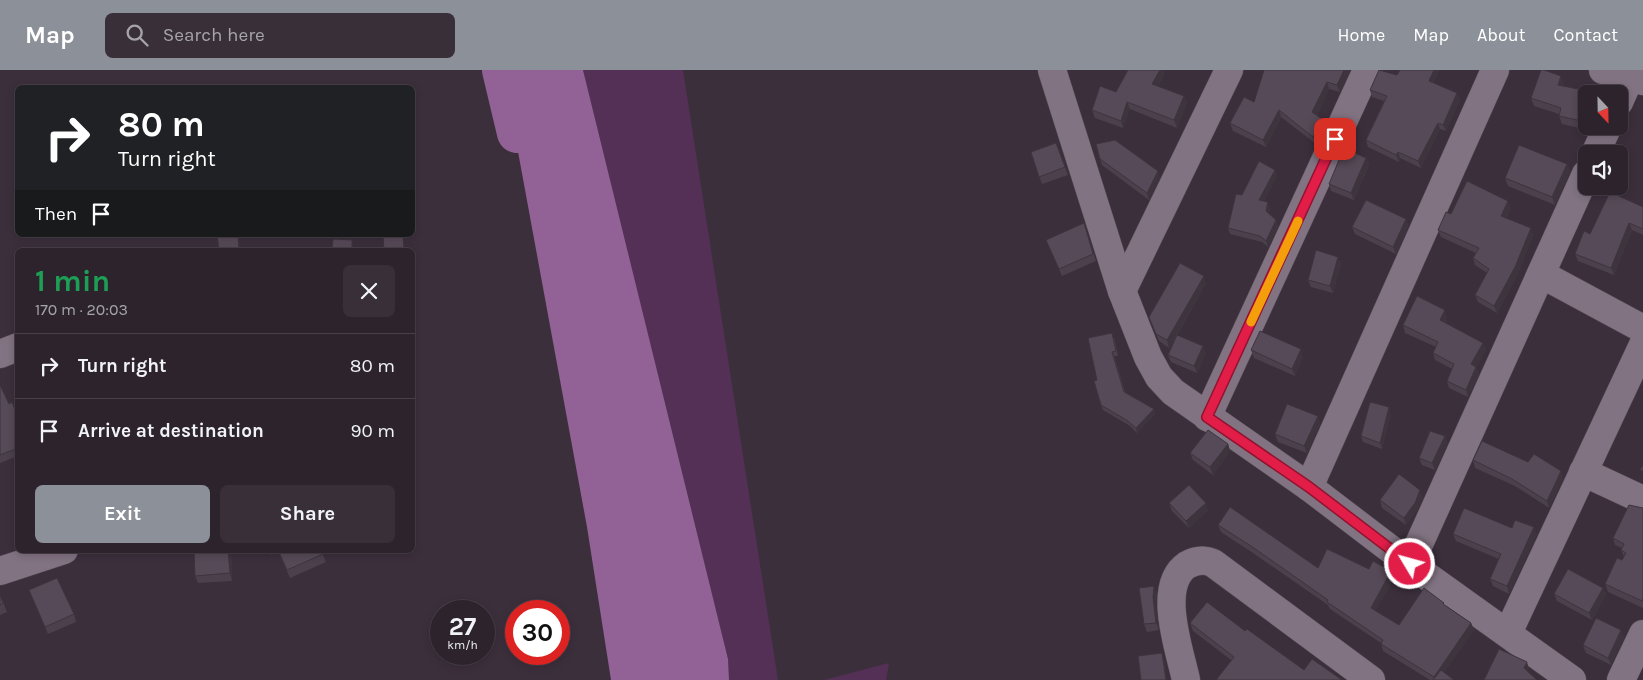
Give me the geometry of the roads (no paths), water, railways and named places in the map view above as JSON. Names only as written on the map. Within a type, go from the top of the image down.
[{"type":"street","points":[[1052,70],[1122,291],[1148,358],[1159,378],[1173,392],[1207,417],[1309,487],[1410,564],[1572,680]]},
{"type":"street","points":[[1122,291],[1229,70]]},
{"type":"street","points":[[1207,417],[1367,70]]},
{"type":"street","points":[[1309,487],[1495,70]]},
{"type":"street","points":[[1603,70],[1636,79],[1628,90]]},
{"type":"street","points":[[1410,564],[1578,192]]},
{"type":"street","points":[[1541,274],[1643,329]]},
{"type":"street","points":[[1508,633],[1643,345]]},
{"type":"street","points":[[0,354],[15,348]]},
{"type":"street","points":[[1582,472],[1643,500]]},
{"type":"street","points":[[0,571],[55,553]]},
{"type":"street","points":[[1186,680],[1174,624],[1171,603],[1173,590],[1182,570],[1190,564],[1206,560],[1213,563],[1371,680]]},
{"type":"street","points":[[1621,680],[1643,634]]},
{"type":"waterway","points":[[502,70],[517,133]]}]
